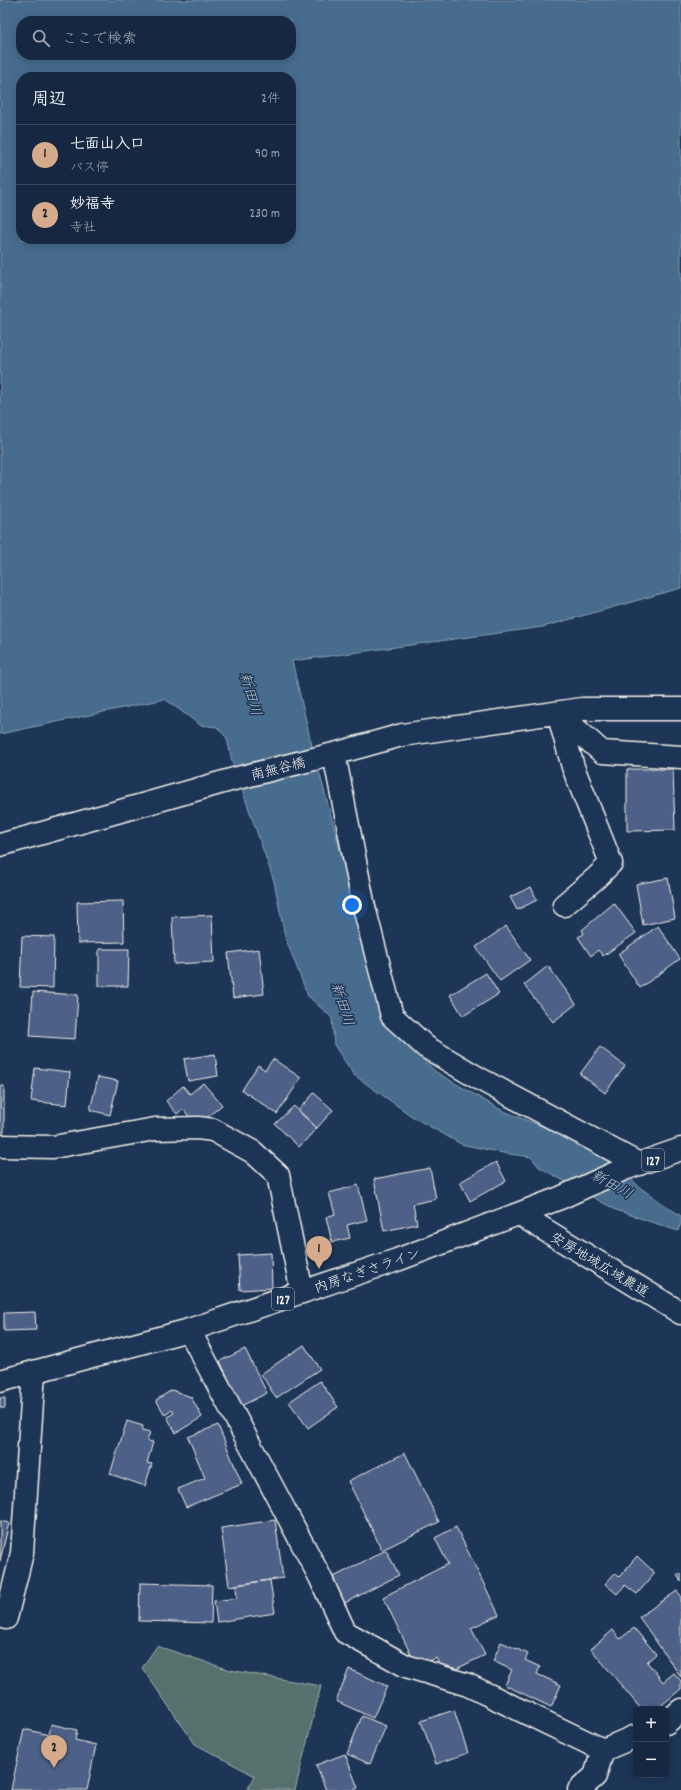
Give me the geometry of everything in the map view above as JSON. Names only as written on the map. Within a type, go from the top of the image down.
[{"type":"main road","name":"南無谷橋","points":[[0,845],[234,779],[329,756],[402,735],[582,709],[681,709]]},
{"type":"main road","points":[[558,713],[602,752],[681,757]]},
{"type":"main road","points":[[558,713],[573,768],[600,831],[611,863],[564,905]]},
{"type":"main road","points":[[329,756],[364,907],[392,1016],[426,1047],[632,1167]]},
{"type":"main road","points":[[0,1146],[53,1147],[155,1129],[198,1128],[213,1130],[253,1152],[278,1175],[302,1292]]},
{"type":"main road","name":"内房なぎさライン","points":[[0,1381],[189,1330],[397,1260],[560,1198],[632,1167],[681,1149]]},
{"type":"main road","name":"安房地域広域農道","points":[[519,1214],[681,1313]]},
{"type":"main road","points":[[189,1330],[320,1577],[345,1632],[406,1666],[468,1685],[603,1750],[633,1737]]},
{"type":"main road","points":[[6,1618],[22,1553],[34,1372]]},
{"type":"main road","points":[[669,1720],[681,1710]]},
{"type":"main road","points":[[579,1790],[595,1776],[603,1750]]},
{"type":"green space","points":[[157,1646],[230,1670],[321,1686],[295,1790],[247,1790],[255,1776],[195,1744],[142,1668]]},
{"type":"water","name":"新田川","points":[[0,0],[681,0],[681,588],[543,627],[292,661],[310,738],[375,988],[385,1015],[399,1037],[436,1072],[501,1110],[599,1149],[642,1189],[681,1216],[681,1223],[678,1231],[616,1210],[539,1167],[531,1157],[461,1144],[413,1117],[354,1075],[334,1045],[332,1018],[308,996],[285,937],[274,881],[232,761],[227,738],[217,727],[200,725],[165,699],[0,734]]},
{"type":"building","points":[[627,769],[673,769],[675,830],[627,831]]},
{"type":"building","points":[[668,878],[675,918],[643,925],[636,884]]},
{"type":"building","points":[[531,887],[537,900],[517,910],[510,897]]},
{"type":"building","points":[[123,901],[124,942],[78,943],[77,902]]},
{"type":"building","points":[[614,903],[636,933],[603,956],[598,950],[591,956],[578,937],[584,934],[582,930]]},
{"type":"building","points":[[212,915],[214,962],[174,964],[172,917]]},
{"type":"building","points":[[506,926],[530,960],[500,981],[476,947]]},
{"type":"building","points":[[658,926],[680,959],[640,988],[618,954]]},
{"type":"building","points":[[22,936],[54,937],[53,988],[20,987]]},
{"type":"building","points":[[99,949],[129,949],[128,986],[99,986]]},
{"type":"building","points":[[259,949],[264,994],[233,998],[228,953]]},
{"type":"building","points":[[548,966],[576,1004],[553,1022],[524,985]]},
{"type":"building","points":[[486,973],[499,994],[463,1016],[450,995]]},
{"type":"building","points":[[33,992],[78,995],[75,1039],[30,1036]]},
{"type":"building","points":[[600,1047],[625,1066],[605,1093],[580,1074]]},
{"type":"building","points":[[215,1054],[218,1076],[188,1081],[184,1059]]},
{"type":"building","points":[[273,1059],[301,1078],[277,1114],[242,1090],[258,1065],[265,1070]]},
{"type":"building","points":[[35,1068],[70,1072],[67,1105],[31,1101]]},
{"type":"building","points":[[98,1077],[118,1081],[110,1115],[90,1110]]},
{"type":"building","points":[[203,1083],[222,1105],[197,1126],[183,1109],[177,1114],[166,1101],[183,1086],[190,1094]]},
{"type":"building","points":[[0,1086],[4,1086],[4,1132],[0,1132]]},
{"type":"building","points":[[314,1093],[333,1110],[317,1128],[298,1111]]},
{"type":"building","points":[[294,1106],[317,1128],[299,1147],[275,1124]]},
{"type":"building","points":[[496,1162],[506,1181],[470,1201],[460,1182]]},
{"type":"building","points":[[430,1168],[436,1199],[413,1204],[417,1224],[384,1231],[374,1179]]},
{"type":"building","points":[[358,1185],[367,1220],[347,1225],[350,1238],[332,1242],[326,1217],[335,1214],[329,1193]]},
{"type":"building","points":[[271,1253],[272,1288],[240,1290],[238,1255]]},
{"type":"building","points":[[35,1312],[36,1330],[4,1331],[4,1313]]},
{"type":"building","points":[[304,1345],[320,1369],[276,1398],[261,1374]]},
{"type":"building","points":[[245,1349],[267,1393],[241,1406],[220,1361]]},
{"type":"building","points":[[320,1381],[338,1407],[308,1428],[289,1402]]},
{"type":"building","points":[[172,1390],[191,1397],[202,1417],[176,1433],[167,1417],[174,1413],[172,1410],[165,1415],[156,1400]]},
{"type":"building","points":[[0,1398],[5,1398],[5,1408],[0,1408]]},
{"type":"building","points":[[127,1421],[143,1426],[142,1430],[150,1432],[147,1441],[153,1442],[147,1463],[152,1464],[145,1486],[110,1474]]},
{"type":"building","points":[[218,1425],[242,1484],[186,1507],[178,1489],[205,1478],[188,1437]]},
{"type":"building","points":[[405,1453],[439,1522],[382,1550],[348,1481]]},
{"type":"building","points":[[275,1520],[283,1578],[229,1586],[221,1528]]},
{"type":"building","points":[[0,1521],[9,1523],[0,1561]]},
{"type":"building","points":[[456,1527],[499,1615],[471,1628],[485,1655],[444,1675],[436,1658],[417,1667],[383,1597],[448,1564],[435,1538]]},
{"type":"building","points":[[386,1550],[399,1575],[339,1606],[326,1581]]},
{"type":"building","points":[[637,1556],[655,1573],[637,1594],[625,1585],[617,1594],[605,1584],[615,1573],[619,1577]]},
{"type":"building","points":[[681,1573],[681,1582],[677,1575]]},
{"type":"building","points":[[270,1580],[275,1613],[217,1622],[214,1601],[237,1598],[236,1585]]},
{"type":"building","points":[[140,1583],[212,1585],[211,1623],[139,1621]]},
{"type":"building","points":[[677,1591],[681,1596],[681,1677],[639,1617]]},
{"type":"building","points":[[634,1628],[656,1654],[647,1662],[663,1682],[674,1673],[681,1681],[681,1689],[661,1706],[638,1706],[591,1649],[613,1630],[620,1639]]},
{"type":"building","points":[[501,1642],[528,1654],[525,1660],[540,1667],[537,1674],[561,1685],[551,1707],[505,1685],[512,1670],[493,1661]]},
{"type":"building","points":[[349,1669],[387,1686],[373,1718],[336,1701]]},
{"type":"building","points":[[454,1710],[468,1753],[436,1764],[421,1721]]},
{"type":"building","points":[[362,1716],[386,1726],[370,1764],[347,1754]]},
{"type":"building","points":[[51,1724],[77,1730],[75,1740],[96,1745],[87,1790],[11,1790],[24,1729],[49,1735]]},
{"type":"building","points":[[345,1754],[358,1788],[353,1790],[326,1790],[316,1765]]},
{"type":"place","name":"七面山入口","points":[[319,1269]]},
{"type":"place","name":"妙福寺","points":[[54,1768]]}]
